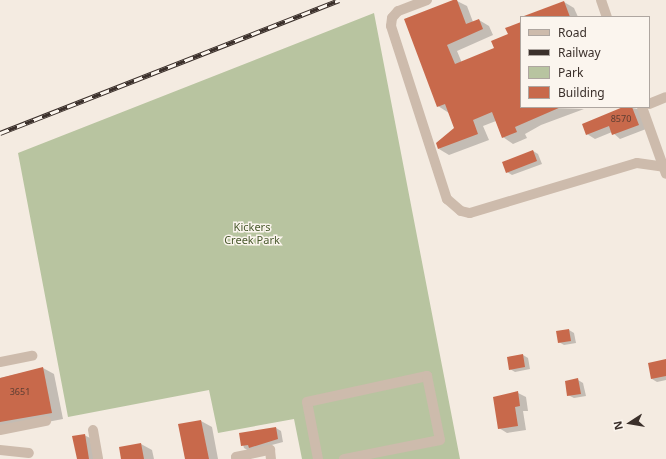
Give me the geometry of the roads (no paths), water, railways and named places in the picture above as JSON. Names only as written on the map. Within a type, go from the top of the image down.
[{"type":"lane","points":[[427,0],[398,11],[392,18],[391,26],[447,199],[461,211],[470,213],[636,163],[665,170]]},
{"type":"lane","points":[[602,1],[607,16]]},
{"type":"lane","points":[[650,104],[666,97]]},
{"type":"lane","points":[[642,108],[665,170]]},
{"type":"lane","points":[[0,362],[32,356]]},
{"type":"lane","points":[[318,459],[307,402],[427,376],[440,440],[344,459]]},
{"type":"lane","points":[[0,430],[46,421]]},
{"type":"lane","points":[[93,430],[98,459]]},
{"type":"lane","points":[[0,450],[29,453]]},
{"type":"lane","points":[[237,459],[236,457],[270,450],[271,459]]},
{"type":"railway","points":[[0,133],[339,0]]},
{"type":"park label","name":"Kickers Creek Park","points":[[252,234]]}]
